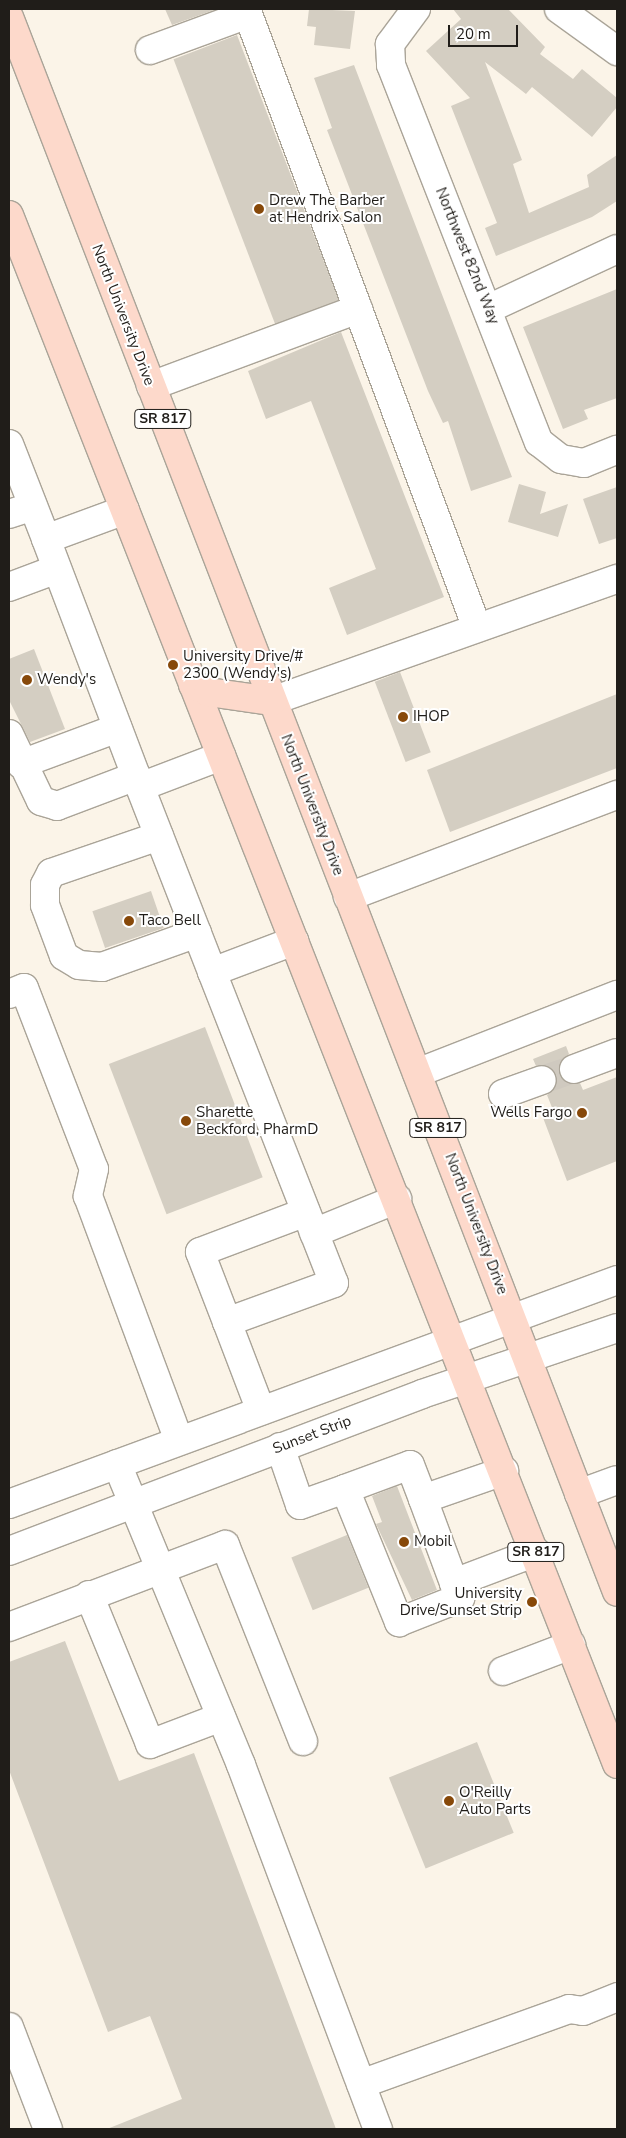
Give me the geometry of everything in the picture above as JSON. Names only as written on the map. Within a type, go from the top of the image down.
[{"type":"main road","name":"North University Drive","points":[[9,17],[617,1592]]},
{"type":"main road","name":"SR 817","points":[[9,215],[16,256],[125,510],[294,942],[468,1378],[617,1764]]},
{"type":"main road","points":[[193,685],[208,692],[272,701]]},
{"type":"street","name":"Northwest 82nd Way","points":[[416,9],[390,44],[391,64],[539,442],[561,459],[584,463],[617,450]]},
{"type":"street","points":[[559,9],[617,51]]},
{"type":"street","points":[[150,50],[247,12],[477,628]]},
{"type":"street","points":[[488,309],[617,249]]},
{"type":"street","points":[[151,386],[358,309]]},
{"type":"street","points":[[9,444],[21,510],[46,539],[138,782],[334,1283],[227,1322]]},
{"type":"street","points":[[46,539],[125,510]]},
{"type":"street","points":[[9,587],[57,569]]},
{"type":"street","points":[[272,701],[617,579]]},
{"type":"street","points":[[21,764],[118,728]]},
{"type":"street","points":[[9,734],[21,764],[41,801],[57,806],[222,756]]},
{"type":"street","points":[[348,898],[617,795]]},
{"type":"street","points":[[159,836],[52,873],[45,885],[45,905],[64,956],[79,965],[102,967],[197,933]]},
{"type":"street","points":[[212,972],[294,942]]},
{"type":"street","points":[[9,994],[24,988],[94,1169],[88,1196],[179,1441]]},
{"type":"street","points":[[417,1074],[617,995]]},
{"type":"street","points":[[574,1069],[617,1053]]},
{"type":"street","points":[[504,1094],[542,1080]]},
{"type":"street","points":[[261,1411],[200,1252],[397,1199]]},
{"type":"street","points":[[9,1504],[617,1280]]},
{"type":"street","name":"Sunset Strip","points":[[9,1551],[280,1447],[468,1378],[617,1328]]},
{"type":"street","points":[[280,1447],[300,1505],[410,1465],[460,1598],[399,1622],[345,1489]]},
{"type":"street","points":[[117,1464],[221,1717],[378,2129]]},
{"type":"street","points":[[423,1499],[504,1471]]},
{"type":"street","points":[[580,1494],[617,1480]]},
{"type":"street","points":[[9,1626],[225,1545],[303,1741]]},
{"type":"street","points":[[454,1583],[536,1552]]},
{"type":"street","points":[[89,1596],[150,1744],[221,1717]]},
{"type":"street","points":[[503,1671],[571,1645]]},
{"type":"street","points":[[569,2009],[578,1998],[617,1986]]},
{"type":"street","points":[[361,2084],[569,2009],[583,2011],[617,1997]]},
{"type":"street","points":[[9,2027],[48,2129]]},
{"type":"building","points":[[165,9],[217,9],[172,25]]},
{"type":"building","points":[[309,9],[355,11],[350,49],[314,45],[316,27],[307,26]]},
{"type":"building","points":[[453,9],[508,9],[545,47],[540,54],[573,79],[582,69],[617,98],[617,107],[592,137],[532,87],[526,94],[485,62],[522,160],[513,164],[529,213],[589,187],[587,175],[617,155],[617,201],[592,217],[496,256],[485,228],[497,223],[451,106],[470,98],[426,51],[461,19]]},
{"type":"building","points":[[237,35],[339,300],[275,325],[174,59]]},
{"type":"building","points":[[354,65],[512,477],[471,491],[448,421],[443,423],[428,391],[327,130],[332,128],[314,78]]},
{"type":"building","points":[[617,289],[617,398],[584,410],[588,419],[563,429],[523,327]]},
{"type":"building","points":[[341,332],[444,597],[347,635],[329,588],[376,569],[311,401],[266,419],[248,371]]},
{"type":"building","points":[[519,484],[546,492],[540,514],[568,504],[558,537],[508,522]]},
{"type":"building","points":[[617,487],[617,538],[599,544],[583,499]]},
{"type":"building","name":"Wendy's","points":[[34,649],[65,729],[30,742],[9,700],[9,659]]},
{"type":"building","name":"IHOP","points":[[400,672],[431,752],[406,762],[375,682]]},
{"type":"building","points":[[617,694],[617,768],[450,832],[427,770]]},
{"type":"building","name":"Taco Bell","points":[[151,891],[164,928],[105,948],[92,911]]},
{"type":"building","name":"Sharette Beckford, PharmD","points":[[205,1027],[263,1177],[167,1214],[109,1064]]},
{"type":"building","name":"Wells Fargo","points":[[566,1046],[569,1054],[559,1067],[564,1081],[580,1083],[583,1090],[617,1077],[617,1161],[567,1181],[542,1115],[553,1110],[547,1095],[554,1090],[557,1075],[545,1065],[536,1066],[533,1059]]},
{"type":"building","name":"Mobil","points":[[397,1486],[437,1590],[412,1600],[376,1524],[382,1522],[372,1496]]},
{"type":"building","points":[[347,1535],[368,1588],[313,1610],[291,1557]]},
{"type":"building","points":[[65,1641],[119,1781],[194,1753],[336,2129],[107,2129],[182,2099],[150,2016],[108,2032],[9,1770],[9,1662]]},
{"type":"building","points":[[477,1742],[514,1833],[426,1868],[389,1778]]},
{"type":"tunnel","points":[[542,1080],[574,1069]]},
{"type":"place","name":"Drew The Barber at Hendrix Salon","points":[[259,209]]},
{"type":"place","name":"University Drive/# 2300 (Wendy's)","points":[[173,665]]},
{"type":"place","name":"Wendy's","points":[[27,680]]},
{"type":"place","name":"IHOP","points":[[403,717]]},
{"type":"place","name":"Taco Bell","points":[[129,921]]},
{"type":"place","name":"Wells Fargo","points":[[582,1113]]},
{"type":"place","name":"Sharette Beckford, PharmD","points":[[186,1121]]},
{"type":"place","name":"Mobil","points":[[404,1542]]},
{"type":"place","name":"University Drive/Sunset Strip","points":[[532,1602]]},
{"type":"place","name":"O'Reilly Auto Parts","points":[[449,1801]]}]
